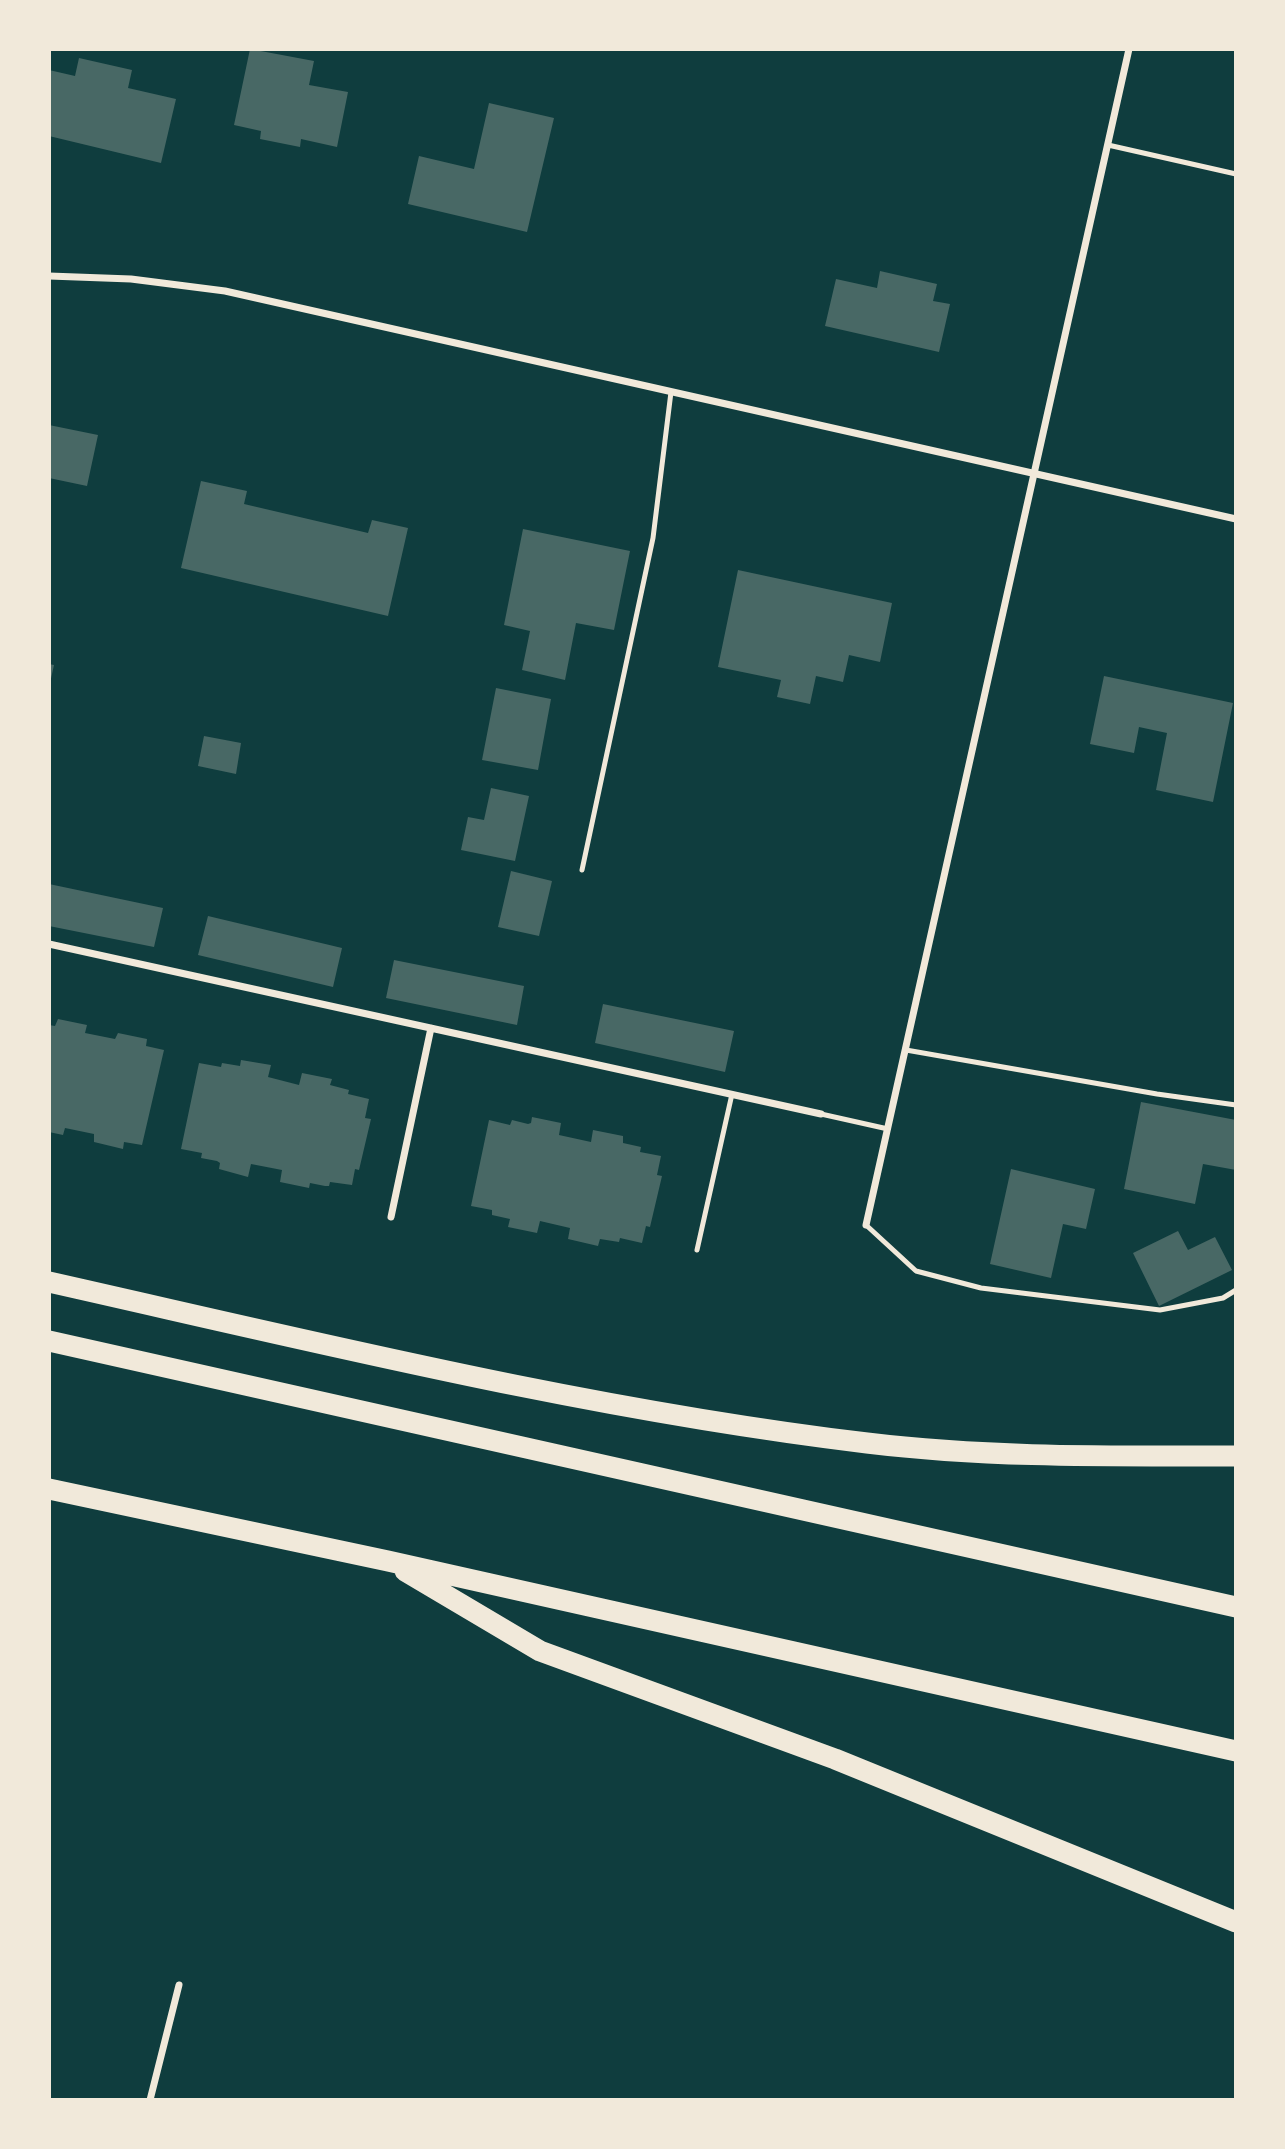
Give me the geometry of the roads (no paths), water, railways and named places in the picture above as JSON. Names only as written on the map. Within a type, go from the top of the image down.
[{"type":"highway","points":[[49,1282],[476,1379],[658,1413],[870,1443],[1049,1456],[1236,1456]]},
{"type":"highway","points":[[49,1340],[1236,1607]]},
{"type":"highway","points":[[49,1489],[388,1561],[1236,1752]]},
{"type":"highway","points":[[388,1561],[540,1651],[835,1759],[1236,1922]]},
{"type":"street","points":[[866,1225],[1129,49]]},
{"type":"street","points":[[49,276],[131,279],[225,291],[1236,519]]},
{"type":"street","points":[[49,944],[821,1114]]},
{"type":"street","points":[[391,1217],[431,1028]]},
{"type":"street","points":[[150,2100],[180,1984]]},
{"type":"lane","points":[[1108,145],[1236,174]]},
{"type":"lane","points":[[582,870],[653,538],[671,392]]},
{"type":"lane","points":[[906,1050],[1157,1094],[1236,1105]]},
{"type":"lane","points":[[697,1250],[732,1094]]},
{"type":"lane","points":[[821,1114],[888,1129]]},
{"type":"lane","points":[[866,1225],[916,1271],[981,1288],[1160,1310],[1223,1298],[1236,1290]]}]
